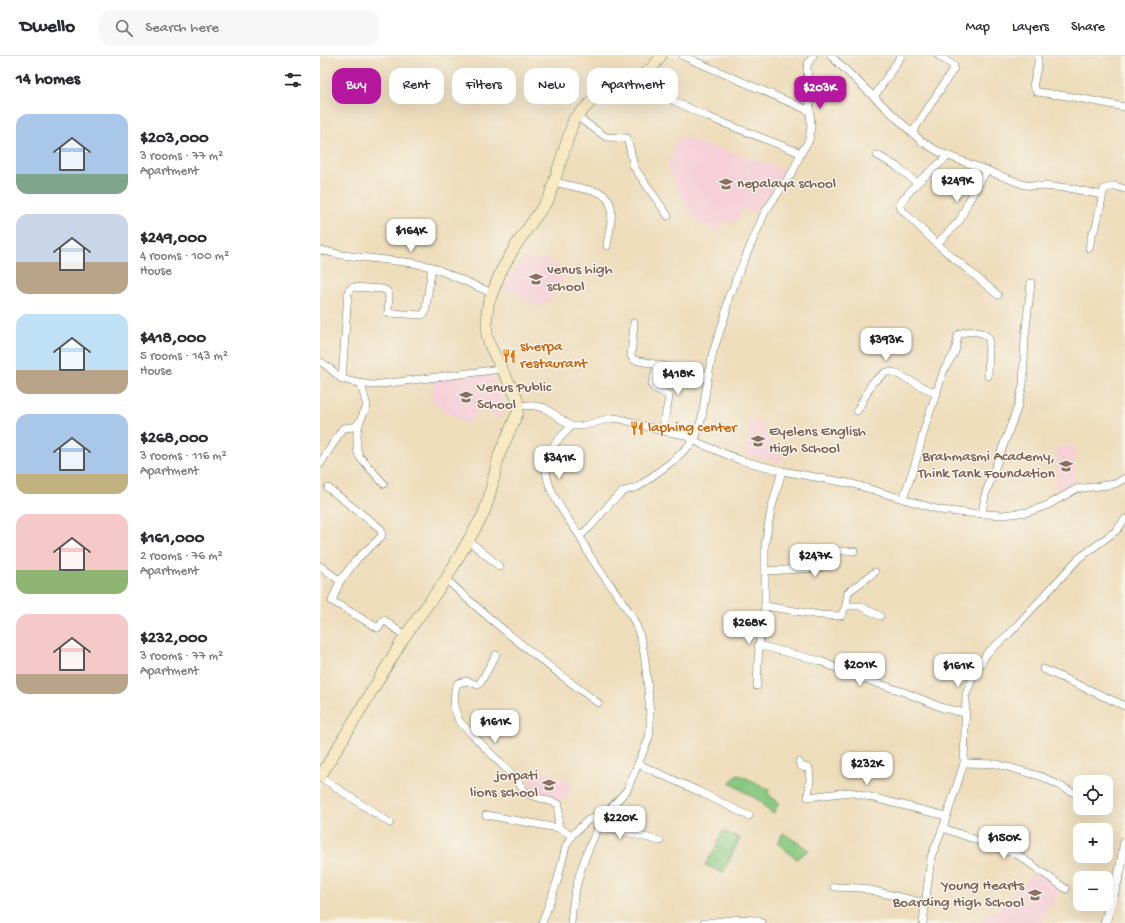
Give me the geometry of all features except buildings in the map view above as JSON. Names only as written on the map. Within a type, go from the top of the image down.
[{"type":"main road","points":[[652,68],[662,56]]},
{"type":"main road","points":[[320,777],[405,636],[446,579],[487,507],[499,455],[518,412],[517,398],[490,346],[487,331],[487,315],[492,293],[508,258],[548,198],[571,125],[576,116],[589,104]]},
{"type":"street","points":[[683,56],[810,111]]},
{"type":"street","points":[[580,536],[624,490],[638,487],[674,460],[695,440],[702,417],[713,352],[725,316],[729,295],[733,289],[765,212],[793,171],[809,140],[811,127],[807,68],[808,63],[814,56]]},
{"type":"street","points":[[831,56],[921,141],[942,153],[1025,184],[1069,188],[1102,195]]},
{"type":"street","points":[[874,97],[901,56]]},
{"type":"street","points":[[912,133],[954,68],[953,64],[939,56]]},
{"type":"street","points":[[1038,56],[1038,64],[1033,86],[1037,92],[1125,106]]},
{"type":"street","points":[[678,103],[708,117],[801,153]]},
{"type":"street","points":[[576,116],[606,137],[627,138],[630,145],[634,167],[668,216]]},
{"type":"street","points":[[877,155],[896,166],[917,182]]},
{"type":"street","points":[[948,156],[917,182],[901,202],[901,209],[938,244],[998,295]]},
{"type":"street","points":[[938,244],[960,220],[968,202],[987,170]]},
{"type":"street","points":[[554,182],[598,192],[604,194],[610,200],[612,209],[607,246]]},
{"type":"street","points":[[1090,248],[1092,234],[1096,227],[1104,189],[1115,186],[1125,188]]},
{"type":"street","points":[[320,250],[342,255],[413,263],[432,268],[492,293]]},
{"type":"street","points":[[342,379],[349,288],[382,289],[387,291],[389,295],[388,313],[422,315],[425,313],[432,268]]},
{"type":"street","points":[[982,514],[985,495],[1018,406],[1023,385],[1025,338],[1031,283]]},
{"type":"street","points":[[634,323],[631,356],[634,360],[708,376]]},
{"type":"street","points":[[903,499],[916,464],[925,427],[944,370],[955,352],[958,335],[964,332],[984,334],[988,336],[988,376]]},
{"type":"street","points":[[320,362],[329,366],[342,379],[361,384],[390,384],[501,369]]},
{"type":"street","points":[[658,365],[652,385],[654,388],[668,395],[669,398],[662,431]]},
{"type":"street","points":[[857,411],[872,383],[886,372],[893,372],[936,394]]},
{"type":"street","points":[[361,384],[367,406],[359,423],[357,443],[359,456],[384,484]]},
{"type":"street","points":[[518,405],[545,408],[570,426],[582,426],[612,418],[621,419],[685,436],[740,460],[782,471],[853,484],[940,510],[1002,515],[1028,512],[1048,504],[1076,488],[1114,484],[1125,479]]},
{"type":"street","points":[[320,464],[343,428],[354,427],[359,423]]},
{"type":"street","points":[[570,426],[549,452],[546,471],[548,481],[559,504],[580,536],[586,550],[631,615],[642,641],[645,655],[650,710],[649,738],[627,790],[606,812],[580,870],[572,904],[571,923]]},
{"type":"street","points":[[757,686],[758,646],[765,606],[765,544],[771,510],[782,471]]},
{"type":"street","points":[[328,488],[381,529],[382,532],[382,536],[357,559],[340,581],[332,600],[378,628],[384,620],[405,636]]},
{"type":"street","points":[[923,923],[931,858],[943,828],[964,763],[966,694],[974,675],[987,653],[1009,634],[1078,559],[1117,530],[1125,519]]},
{"type":"street","points":[[468,540],[500,567]]},
{"type":"street","points":[[766,571],[820,568],[824,551],[854,551]]},
{"type":"street","points":[[320,566],[340,581]]},
{"type":"street","points":[[765,606],[820,615],[841,616],[846,606],[848,592],[875,572]]},
{"type":"street","points":[[446,579],[468,600],[546,664],[598,703]]},
{"type":"street","points":[[846,606],[860,606],[880,616]]},
{"type":"street","points":[[758,646],[820,661],[855,676],[904,692],[943,708],[965,713]]},
{"type":"street","points":[[496,655],[478,685],[467,681],[458,683],[454,689],[454,707],[459,721],[514,777],[527,794],[559,804],[558,828]]},
{"type":"street","points":[[1043,669],[1125,706]]},
{"type":"street","points":[[799,762],[802,767],[809,768],[810,780],[808,797],[850,792],[946,816]]},
{"type":"street","points":[[964,763],[997,764],[1005,766],[1043,777],[1073,792]]},
{"type":"street","points":[[638,764],[749,816]]},
{"type":"street","points":[[320,777],[390,823]]},
{"type":"street","points":[[542,923],[557,882],[566,846],[572,835],[588,820],[606,812]]},
{"type":"street","points":[[486,815],[558,828],[572,835]]},
{"type":"street","points":[[591,818],[599,825],[660,841]]},
{"type":"street","points":[[943,828],[1018,856],[1066,889]]},
{"type":"street","points":[[1105,923],[1120,871],[1125,841]]},
{"type":"street","points":[[834,887],[862,888],[925,903]]},
{"type":"street","points":[[704,923],[746,919],[759,921],[762,923]]},
{"type":"shaded area","name":"nepalaya school","points":[[679,136],[774,166],[783,171],[760,216],[743,208],[736,222],[724,220],[719,234],[693,218],[667,166]]},
{"type":"shaded area","name":"venus high school","points":[[526,256],[538,263],[544,257],[567,271],[552,299],[539,307],[502,287]]},
{"type":"shaded area","name":"Venus Public School","points":[[490,373],[504,404],[499,419],[480,408],[468,425],[429,400],[436,380]]},
{"type":"shaded area","name":"Eyelens English High School","points":[[749,421],[760,422],[784,463],[743,454],[749,428]]},
{"type":"shaded area","name":"Brahmasmi Academy, Think Tank Foundation","points":[[1076,446],[1074,486],[1056,492],[1056,447]]},
{"type":"shaded area","name":"jorpati lions school","points":[[535,769],[571,781],[568,799],[554,801],[528,790],[529,779]]},
{"type":"shaded area","name":"Young Hearts Boarding High School","points":[[1037,872],[1061,890],[1039,923],[981,923],[993,910],[997,912],[1018,888]]},
{"type":"green space","points":[[737,774],[769,790],[768,794],[779,803],[773,814],[764,807],[763,803],[730,783]]},
{"type":"green space","points":[[723,831],[740,838],[723,873],[705,865],[715,849]]},
{"type":"green space","points":[[783,833],[809,850],[796,859],[778,843]]},
{"type":"place","name":"nepalaya school","points":[[726,184]]},
{"type":"place","name":"venus high school","points":[[536,279]]},
{"type":"place","name":"sherpa restaurant","points":[[509,356]]},
{"type":"place","name":"Venus Public School","points":[[466,397]]},
{"type":"place","name":"laphing center","points":[[637,428]]},
{"type":"place","name":"Eyelens English High School","points":[[758,441]]},
{"type":"place","name":"Brahmasmi Academy, Think Tank Foundation","points":[[1066,466]]},
{"type":"place","name":"jorpati lions school","points":[[549,785]]},
{"type":"place","name":"Young Hearts Boarding High School","points":[[1035,895]]}]
